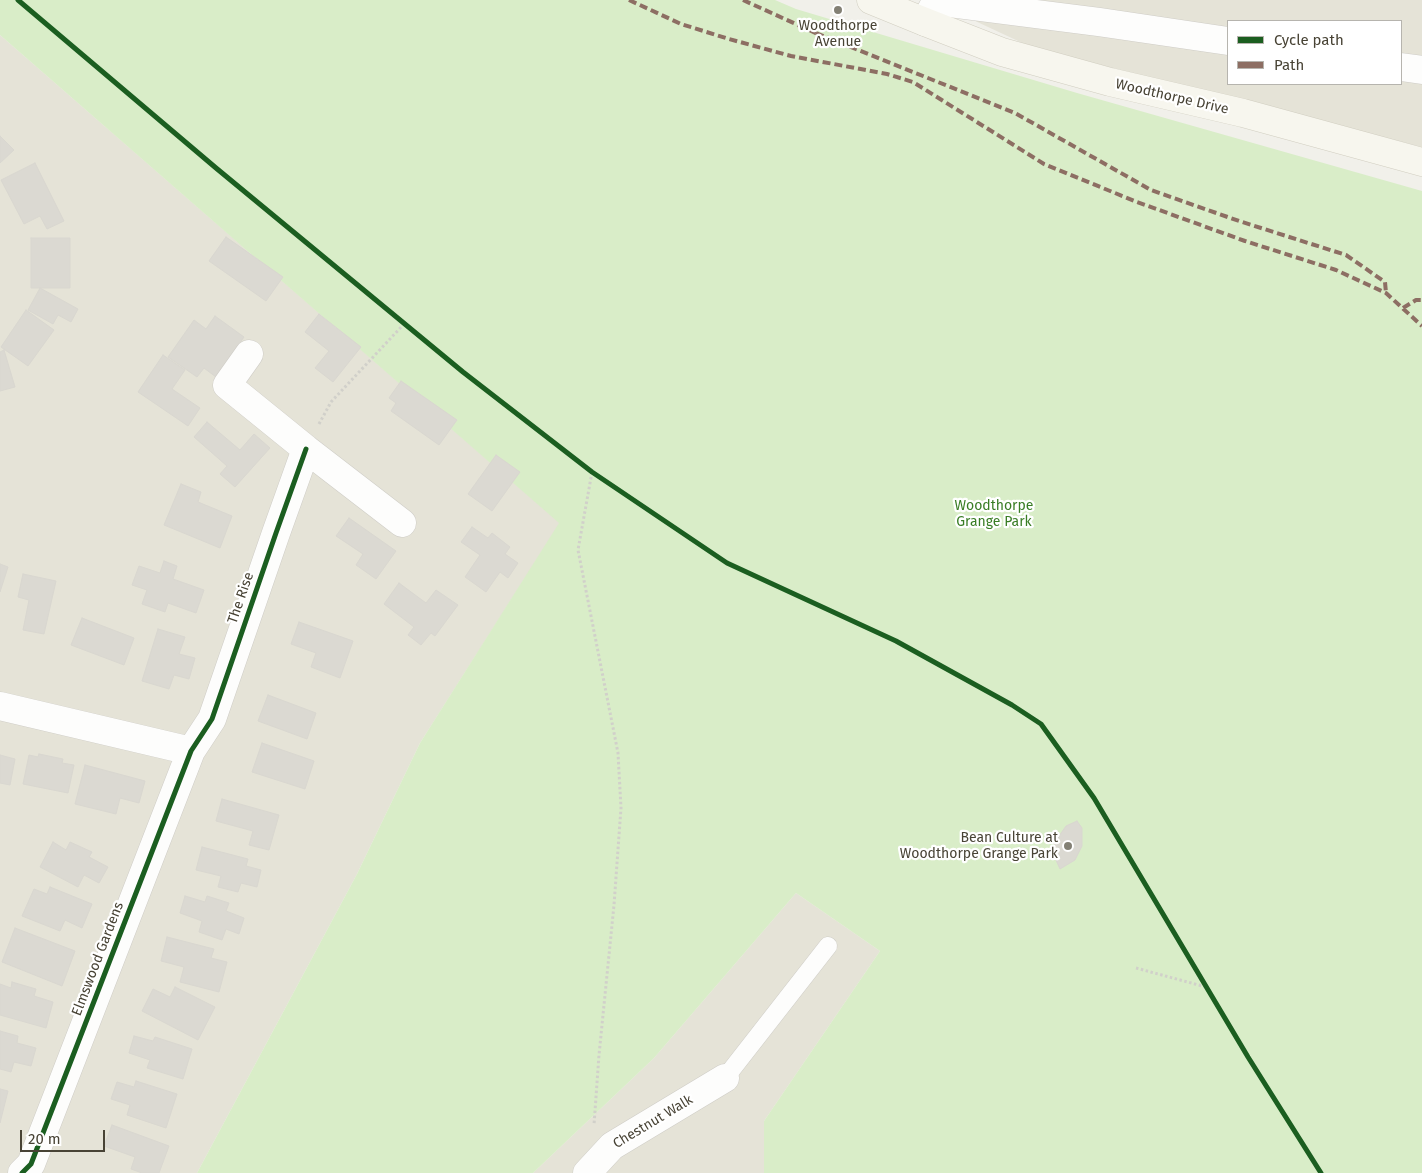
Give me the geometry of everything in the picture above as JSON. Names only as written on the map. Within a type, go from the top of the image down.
[{"type":"street","name":"Woodthorpe Drive","points":[[871,0],[1002,52],[1110,82],[1243,114],[1422,162]]},
{"type":"street","points":[[924,22],[934,5],[942,2],[1227,41]]},
{"type":"street","points":[[1402,67],[1422,70]]},
{"type":"street","points":[[249,354],[227,385],[402,523]]},
{"type":"street","name":"The Rise","points":[[190,751],[212,719],[272,542],[306,449]]},
{"type":"street","points":[[0,706],[190,751]]},
{"type":"street","name":"Elmswood Gardens","points":[[22,1173],[30,1164],[190,751]]},
{"type":"street","name":"Chestnut Walk","points":[[591,1168],[612,1146],[725,1078]]},
{"type":"lane","points":[[725,1078],[828,946]]},
{"type":"path","points":[[306,449],[331,402],[404,324]]},
{"type":"path","points":[[591,1168],[614,905],[620,808],[618,752],[578,550],[592,472]]},
{"type":"path","points":[[1136,968],[1206,987]]},
{"type":"shaded area","points":[[930,0],[1422,0],[1422,147],[1031,47]]},
{"type":"shaded area","points":[[0,35],[560,523],[420,743],[357,874],[197,1173],[0,1173]]},
{"type":"shaded area","points":[[796,893],[880,951],[764,1121],[764,1173],[533,1173],[654,1058]]},
{"type":"green space","name":"Woodthorpe Grange Park","points":[[0,0],[775,0],[796,9],[1077,93],[1422,191],[1422,1173],[764,1173],[764,1121],[880,951],[796,893],[654,1058],[533,1173],[197,1173],[357,874],[420,743],[559,523],[0,35]]},
{"type":"building","points":[[0,136],[14,150],[0,163]]},
{"type":"building","points":[[35,163],[64,221],[47,229],[40,216],[24,224],[1,180]]},
{"type":"building","points":[[226,237],[283,277],[266,301],[209,261]]},
{"type":"building","points":[[31,238],[70,238],[70,288],[31,288]]},
{"type":"building","points":[[40,288],[78,309],[71,322],[58,315],[53,324],[28,310]]},
{"type":"building","points":[[26,310],[54,330],[28,366],[1,347]]},
{"type":"building","points":[[319,314],[361,347],[333,382],[315,368],[329,351],[305,332]]},
{"type":"building","points":[[215,316],[244,337],[216,377],[204,368],[197,377],[168,357],[194,320],[206,329]]},
{"type":"building","points":[[4,350],[15,387],[0,391],[0,352]]},
{"type":"building","points":[[163,355],[185,370],[172,389],[200,408],[188,426],[138,392]]},
{"type":"building","points":[[401,381],[457,420],[439,445],[391,411],[396,403],[389,398]]},
{"type":"building","points":[[207,422],[240,450],[254,434],[270,448],[235,487],[220,474],[227,466],[194,437]]},
{"type":"building","points":[[496,455],[520,472],[492,511],[468,494]]},
{"type":"building","points":[[181,484],[201,492],[198,502],[232,516],[220,548],[164,525]]},
{"type":"building","points":[[349,518],[396,551],[376,579],[356,565],[363,554],[336,536]]},
{"type":"building","points":[[472,527],[488,538],[492,533],[510,547],[505,554],[518,563],[508,578],[500,572],[486,592],[465,577],[480,555],[461,542]]},
{"type":"building","points":[[164,561],[177,566],[173,579],[204,590],[196,613],[168,603],[165,612],[142,604],[147,590],[132,585],[139,566],[160,573]]},
{"type":"building","points":[[0,564],[8,567],[0,592]]},
{"type":"building","points":[[23,574],[56,581],[44,634],[23,630],[29,600],[18,597]]},
{"type":"building","points":[[399,583],[426,603],[436,590],[458,605],[435,636],[431,633],[421,645],[408,635],[414,627],[384,604]]},
{"type":"building","points":[[82,618],[134,638],[124,665],[71,645]]},
{"type":"building","points":[[299,622],[353,641],[340,678],[311,667],[316,653],[291,644]]},
{"type":"building","points":[[158,629],[185,637],[179,654],[195,658],[189,679],[174,675],[169,689],[142,681]]},
{"type":"building","points":[[268,695],[316,713],[307,739],[258,721]]},
{"type":"building","points":[[262,743],[314,761],[305,789],[252,772]]},
{"type":"building","points":[[39,754],[63,759],[62,763],[74,765],[68,793],[23,784],[29,755],[38,757]]},
{"type":"building","points":[[0,755],[15,759],[10,785],[0,783]]},
{"type":"building","points":[[85,765],[145,781],[139,803],[120,798],[116,814],[75,804]]},
{"type":"building","points":[[222,799],[279,815],[269,850],[249,845],[253,831],[216,821]]},
{"type":"building","points":[[1077,821],[1082,828],[1082,846],[1075,860],[1060,869],[1055,858],[1054,843],[1066,826]]},
{"type":"building","points":[[53,842],[66,850],[70,842],[92,852],[89,857],[108,867],[99,883],[84,875],[78,887],[40,867]]},
{"type":"building","points":[[202,847],[248,859],[246,866],[261,870],[257,887],[241,883],[238,892],[218,887],[221,876],[196,870]]},
{"type":"building","points":[[50,887],[92,904],[82,928],[65,920],[60,931],[22,916],[34,889],[47,894]]},
{"type":"building","points":[[185,896],[205,902],[207,896],[229,903],[226,911],[244,918],[239,934],[226,929],[222,940],[199,932],[202,921],[180,913]]},
{"type":"building","points":[[15,928],[75,951],[62,986],[2,962]]},
{"type":"building","points":[[167,937],[214,949],[211,958],[227,962],[219,992],[180,982],[184,967],[161,961]]},
{"type":"building","points":[[12,982],[36,989],[34,996],[53,1002],[46,1028],[0,1015],[0,984],[11,988]]},
{"type":"building","points":[[175,987],[215,1007],[198,1040],[142,1011],[153,989],[170,997]]},
{"type":"building","points":[[0,1031],[18,1036],[17,1043],[36,1048],[31,1066],[14,1062],[11,1072],[0,1069]]},
{"type":"building","points":[[134,1036],[153,1041],[155,1037],[192,1049],[183,1079],[147,1068],[150,1060],[129,1053]]},
{"type":"building","points":[[136,1081],[177,1094],[166,1128],[127,1115],[130,1105],[111,1099],[117,1082],[134,1087]]},
{"type":"building","points":[[0,1089],[8,1091],[0,1123]]},
{"type":"building","points":[[112,1125],[169,1146],[159,1173],[142,1173],[131,1169],[135,1157],[104,1146]]},
{"type":"marked path","points":[[629,0],[681,24],[729,39],[791,56],[887,74],[913,82],[1044,164],[1137,202],[1245,241],[1336,270],[1386,293],[1422,326]]},
{"type":"marked path","points":[[743,0],[820,35]]},
{"type":"marked path","points":[[816,33],[1015,113],[1151,190],[1239,221],[1346,255],[1385,282],[1386,293]]},
{"type":"marked path","points":[[1403,308],[1416,300],[1422,300]]},
{"type":"cycle path","points":[[18,0],[216,168],[463,372],[592,472],[727,563],[896,641],[1012,705],[1041,724],[1094,798],[1248,1057],[1321,1173]]},
{"type":"cycle path","points":[[22,1173],[31,1164],[191,751],[212,719],[306,449]]},
{"type":"place","name":"Woodthorpe Avenue","points":[[838,10]]},
{"type":"place","name":"Bean Culture at Woodthorpe Grange Park","points":[[1068,846]]}]
